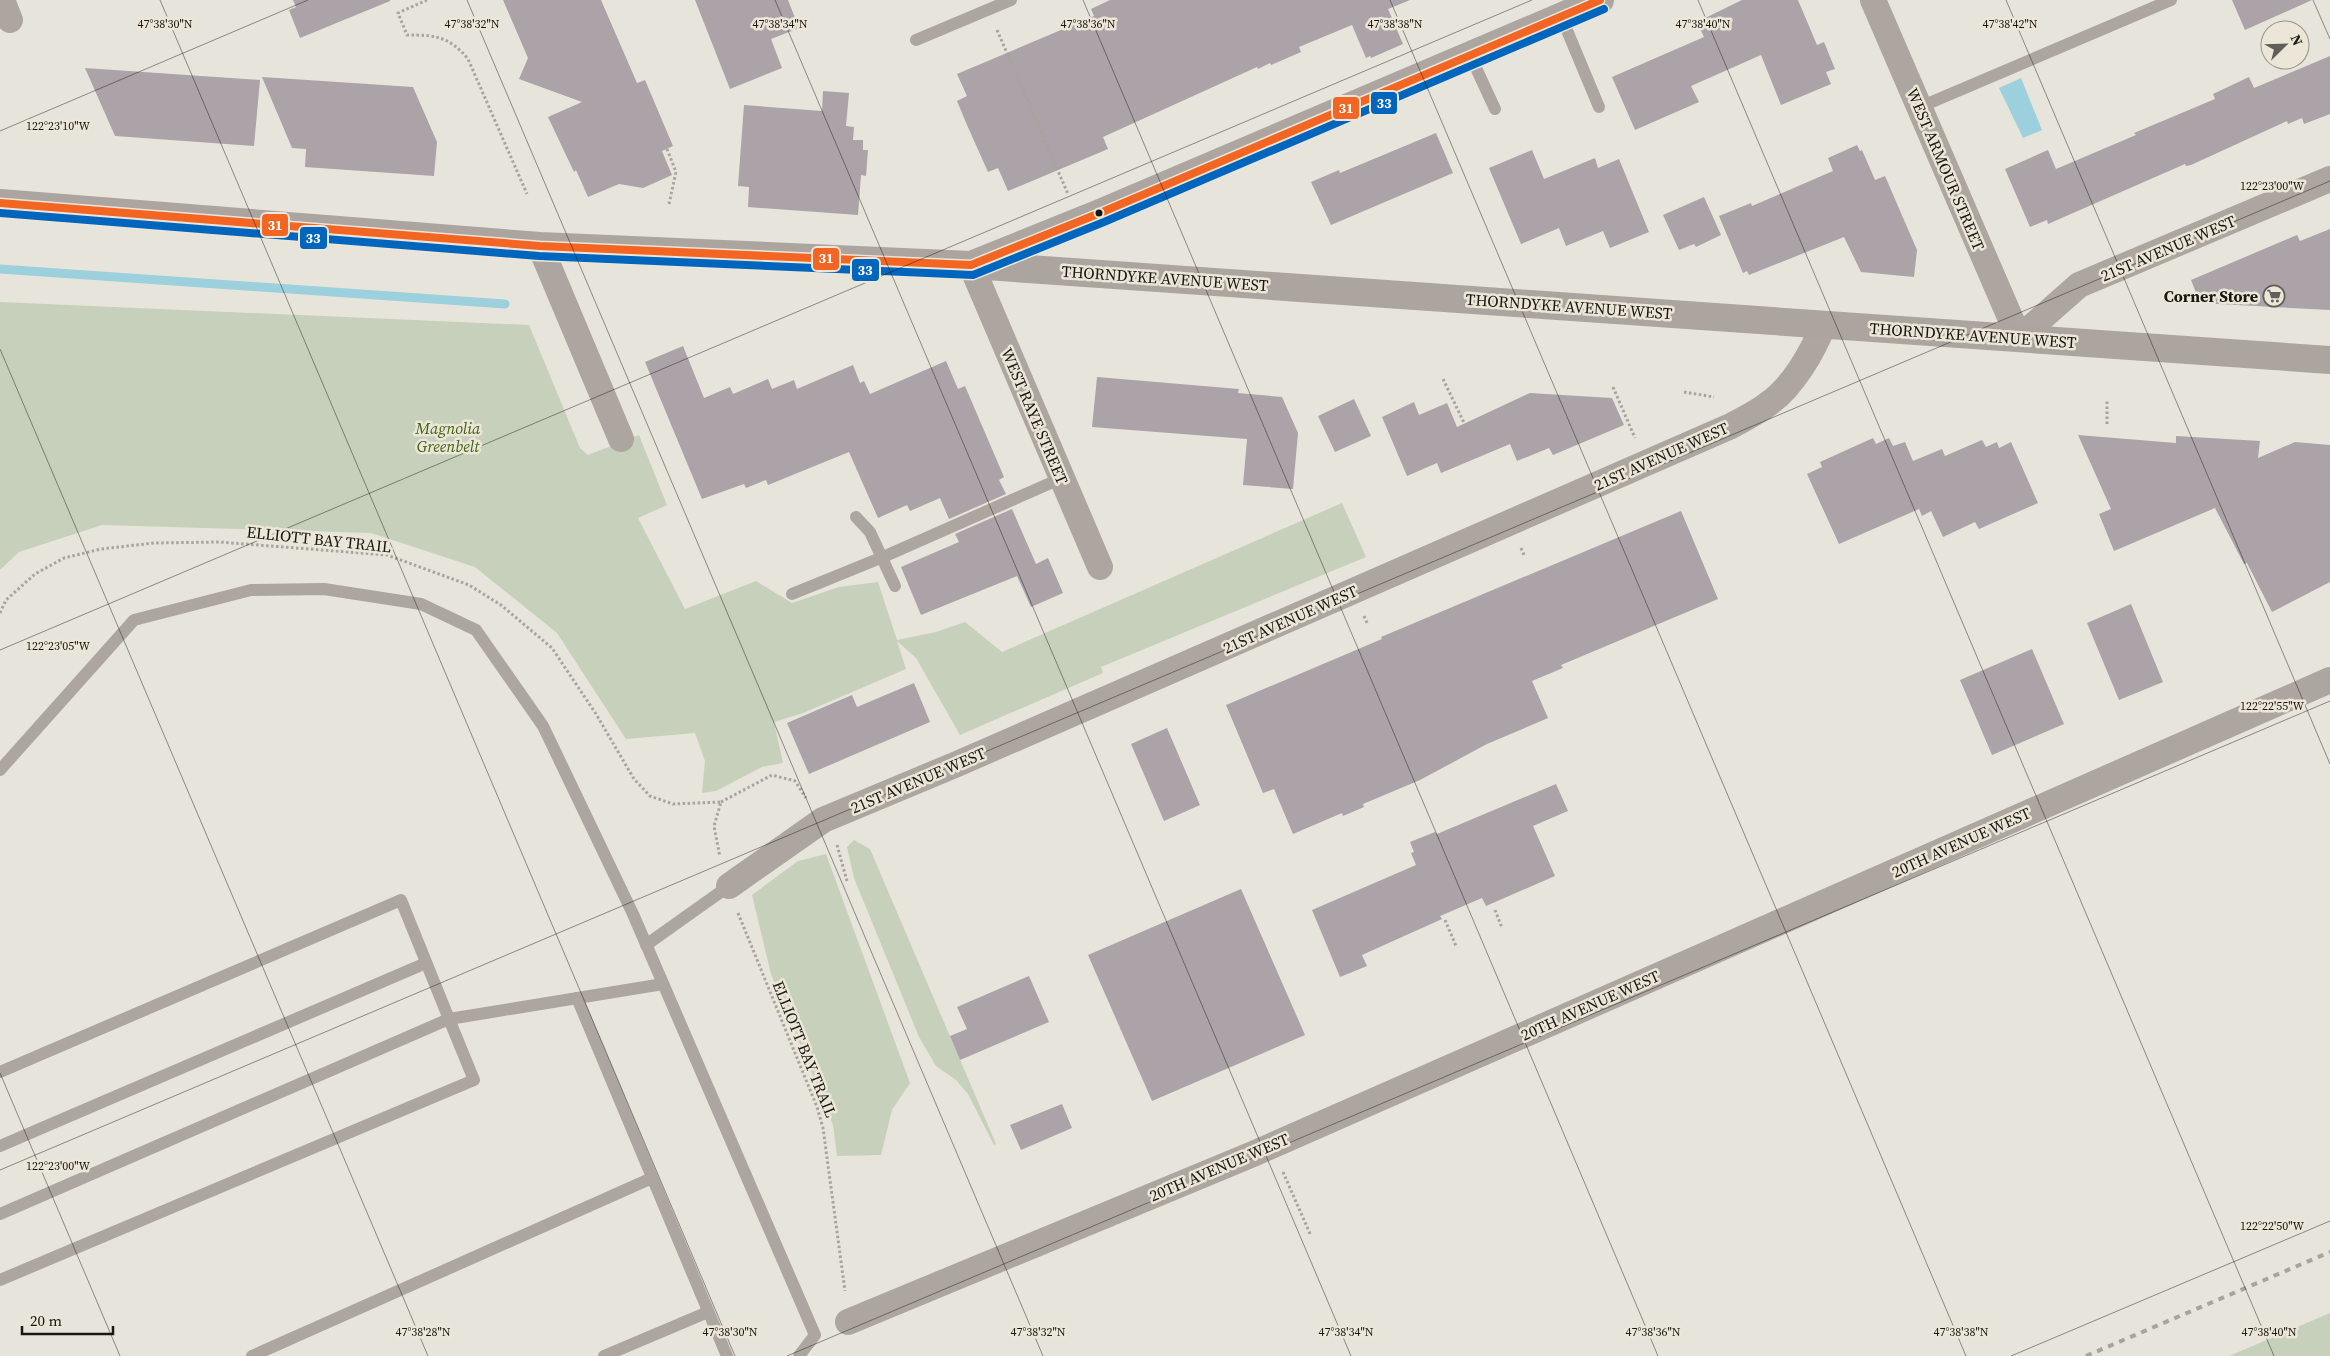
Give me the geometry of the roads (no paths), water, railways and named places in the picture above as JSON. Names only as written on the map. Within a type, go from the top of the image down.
[{"type":"main road","name":"THORNDYKE AVENUE WEST","points":[[0,203],[540,246],[971,265],[2330,360]]},
{"type":"street","points":[[971,265],[1600,0]]},
{"type":"street","name":"WEST ARMOUR STREET","points":[[1874,0],[2019,338]]},
{"type":"street","name":"21ST AVENUE WEST","points":[[2019,338],[2078,285],[2330,179]]},
{"type":"street","points":[[540,246],[621,439]]},
{"type":"street","name":"WEST RAYE STREET","points":[[971,265],[1100,567]]},
{"type":"street","name":"21ST AVENUE WEST","points":[[733,898],[823,820],[975,756],[1730,426],[1770,404],[1798,373],[1814,348],[1824,324]]},
{"type":"street","name":"20TH AVENUE WEST","points":[[848,1322],[1270,1146],[2330,680]]},
{"type":"lane","points":[[916,40],[1011,0]]},
{"type":"lane","points":[[1920,107],[2171,0]]},
{"type":"lane","points":[[1561,16],[1599,107]]},
{"type":"lane","points":[[1470,55],[1495,109]]},
{"type":"lane","points":[[792,594],[883,557],[1062,478]]},
{"type":"lane","points":[[856,517],[870,532],[895,586]]},
{"type":"lane","points":[[0,770],[134,620],[251,590],[324,589],[420,604],[476,630],[543,726],[646,944],[815,1335],[799,1356]]},
{"type":"lane","points":[[646,944],[733,898]]},
{"type":"lane","points":[[0,1072],[401,900],[474,1080],[0,1280]]},
{"type":"lane","points":[[0,1146],[426,963]]},
{"type":"lane","points":[[0,1214],[448,1019],[663,984]]},
{"type":"lane","points":[[577,998],[727,1356]]},
{"type":"lane","points":[[252,1356],[652,1178]]},
{"type":"lane","points":[[604,1356],[708,1312]]},
{"type":"water","points":[[2021,78],[2042,130],[2023,138],[1999,88]]},
{"type":"waterway","points":[[0,269],[505,304]]},
{"type":"railway","points":[[2086,1356],[2330,1252]]},
{"type":"place","name":"Corner Store","points":[[2274,296]]},
{"type":"park label","name":"Magnolia Greenbelt","points":[[448,437]]}]
